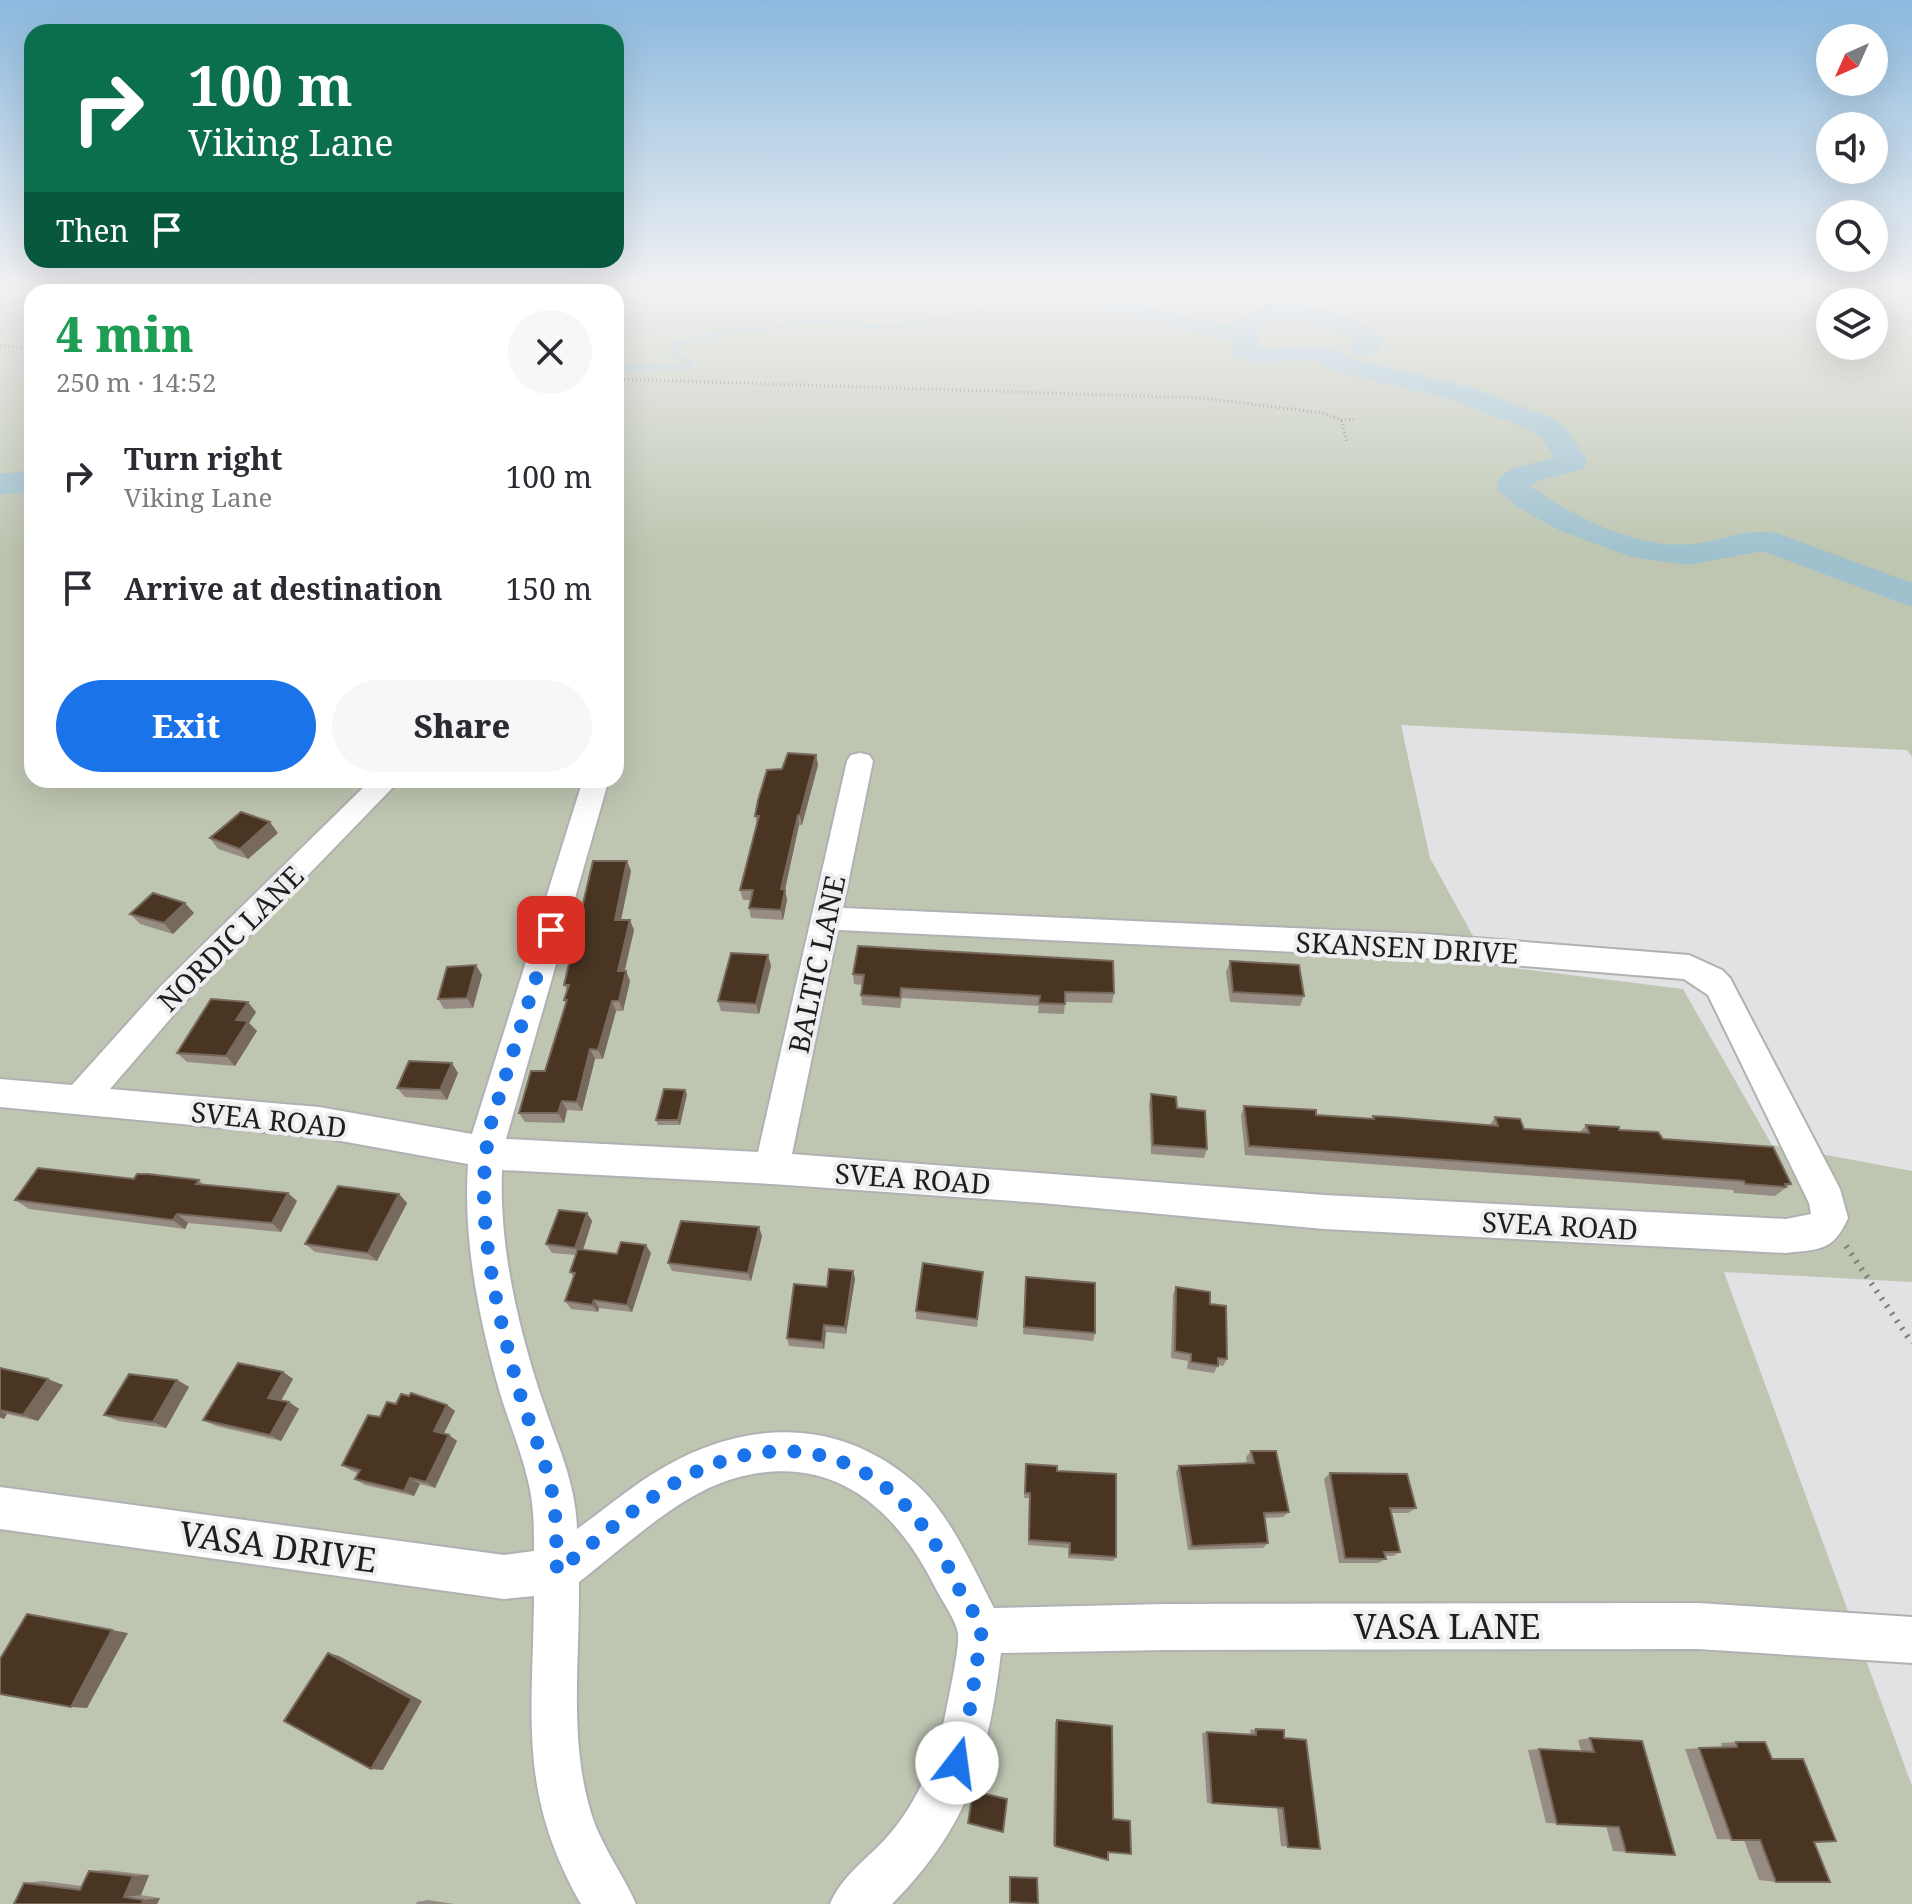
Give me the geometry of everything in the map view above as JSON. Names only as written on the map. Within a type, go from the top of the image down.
[{"type":"street","name":"BALTIC LANE","points":[[772,1168],[860,761]]},
{"type":"street","name":"NORDIC LANE","points":[[79,1101],[172,995],[379,788]]},
{"type":"street","points":[[593,788],[485,1150],[483,1191],[491,1268],[518,1387],[553,1497],[557,1571],[551,1723],[554,1764],[575,1841],[610,1904]]},
{"type":"street","name":"SKANSEN DRIVE","points":[[825,918],[1424,946],[1689,967],[1719,987],[1827,1201],[1830,1218],[1826,1225]]},
{"type":"street","name":"SVEA ROAD","points":[[0,1093],[319,1122],[511,1156],[772,1168],[1042,1187],[1324,1212],[1537,1224],[1786,1236],[1820,1232],[1826,1225]]},
{"type":"street","points":[[557,1571],[667,1489],[692,1474],[742,1456],[767,1452],[809,1453],[860,1469],[903,1500],[940,1550],[981,1631],[970,1711],[951,1781],[908,1852],[856,1904]]},
{"type":"street","name":"VASA DRIVE","points":[[0,1508],[504,1577],[557,1571]]},
{"type":"street","name":"VASA LANE","points":[[981,1631],[1181,1626],[1698,1626],[1912,1640]]},
{"type":"path","points":[[624,379],[1201,398],[1304,409],[1341,420],[1356,419]]},
{"type":"path","points":[[1341,420],[1347,442]]},
{"type":"path","points":[[1826,1225],[1856,1257],[1912,1343]]},
{"type":"green space","points":[[0,375],[24,375],[24,788],[624,788],[624,375],[1912,375],[1912,757],[1907,750],[1401,725],[1430,858],[1489,965],[1683,989],[1772,1145],[1912,1171],[1912,1282],[1724,1272],[1912,1786],[1912,1904],[0,1904]]},
{"type":"water","points":[[24,471],[24,492],[0,495],[0,474]]},
{"type":"building","points":[[788,753],[816,755],[781,889],[785,890],[781,910],[749,908],[753,890],[740,890],[759,816],[755,816],[758,800],[767,770],[782,769]]},
{"type":"building","points":[[241,812],[270,822],[240,849],[210,838]]},
{"type":"building","points":[[593,861],[627,861],[615,920],[630,920],[618,971],[626,971],[619,1001],[612,1001],[598,1050],[590,1049],[577,1102],[562,1101],[558,1113],[519,1113],[531,1071],[545,1071],[567,1000],[564,1000],[569,985],[564,985]]},
{"type":"building","points":[[153,893],[185,903],[164,923],[130,914]]},
{"type":"building","points":[[858,946],[1113,961],[1114,993],[1065,992],[1065,1004],[1039,1003],[1040,996],[901,988],[900,998],[861,995],[864,975],[853,974]]},
{"type":"building","points":[[731,953],[768,955],[756,1004],[718,1001]]},
{"type":"building","points":[[1230,961],[1299,965],[1304,996],[1233,992]]},
{"type":"building","points":[[476,965],[467,998],[438,999],[447,967]]},
{"type":"building","points":[[211,999],[248,1002],[236,1020],[248,1021],[226,1056],[177,1053]]},
{"type":"building","points":[[409,1061],[452,1063],[440,1090],[397,1088]]},
{"type":"building","points":[[664,1089],[685,1090],[678,1120],[656,1120]]},
{"type":"building","points":[[1151,1094],[1176,1097],[1177,1108],[1205,1111],[1207,1149],[1153,1145]]},
{"type":"building","points":[[1244,1106],[1316,1110],[1316,1115],[1374,1119],[1373,1116],[1390,1117],[1498,1126],[1495,1117],[1520,1119],[1524,1129],[1589,1133],[1586,1125],[1619,1127],[1619,1130],[1658,1132],[1663,1139],[1773,1147],[1791,1184],[1785,1184],[1786,1187],[1745,1184],[1744,1181],[1249,1146]]},
{"type":"building","points":[[38,1168],[134,1179],[137,1174],[148,1174],[199,1180],[196,1184],[288,1193],[272,1223],[177,1214],[173,1220],[15,1200]]},
{"type":"building","points":[[338,1186],[399,1194],[368,1253],[305,1244]]},
{"type":"building","points":[[559,1210],[587,1213],[575,1248],[546,1244]]},
{"type":"building","points":[[681,1221],[759,1227],[748,1273],[668,1263]]},
{"type":"building","points":[[621,1242],[646,1245],[627,1305],[594,1300],[592,1305],[565,1301],[575,1273],[570,1272],[578,1249],[617,1254]]},
{"type":"building","points":[[923,1263],[983,1272],[977,1319],[916,1311]]},
{"type":"building","points":[[829,1269],[853,1271],[845,1327],[824,1325],[822,1342],[787,1338],[794,1284],[827,1287]]},
{"type":"building","points":[[1026,1277],[1095,1283],[1095,1333],[1024,1327]]},
{"type":"building","points":[[1176,1287],[1210,1292],[1210,1304],[1226,1306],[1227,1359],[1218,1358],[1218,1366],[1191,1362],[1191,1354],[1175,1351]]},
{"type":"building","points":[[238,1363],[283,1372],[268,1398],[289,1402],[270,1435],[203,1420]]},
{"type":"building","points":[[0,1368],[48,1379],[23,1415],[0,1410]]},
{"type":"building","points":[[129,1374],[177,1380],[153,1422],[104,1415]]},
{"type":"building","points":[[411,1393],[447,1405],[434,1431],[449,1435],[426,1482],[410,1478],[404,1491],[355,1479],[360,1470],[342,1465],[368,1415],[380,1417],[387,1402],[396,1404],[401,1394],[409,1396]]},
{"type":"building","points":[[1251,1451],[1276,1451],[1289,1512],[1264,1513],[1268,1543],[1192,1546],[1179,1466],[1254,1463]]},
{"type":"building","points":[[1026,1464],[1057,1466],[1057,1471],[1116,1474],[1116,1557],[1070,1554],[1070,1543],[1029,1540],[1030,1493],[1025,1493]]},
{"type":"building","points":[[1330,1473],[1407,1474],[1416,1508],[1390,1508],[1400,1552],[1384,1552],[1386,1559],[1345,1558]]},
{"type":"building","points":[[27,1614],[112,1630],[71,1707],[0,1694],[0,1659]]},
{"type":"building","points":[[328,1653],[412,1699],[371,1769],[284,1721]]},
{"type":"building","points":[[1057,1720],[1112,1726],[1113,1819],[1130,1821],[1131,1854],[1108,1852],[1108,1860],[1055,1846]]},
{"type":"building","points":[[1256,1729],[1284,1730],[1284,1738],[1306,1740],[1320,1849],[1288,1847],[1283,1808],[1212,1803],[1207,1732],[1256,1735]]},
{"type":"building","points":[[1590,1738],[1642,1741],[1675,1855],[1626,1852],[1619,1827],[1557,1824],[1539,1749],[1594,1752]]},
{"type":"building","points":[[1736,1742],[1765,1742],[1772,1759],[1803,1759],[1836,1841],[1814,1842],[1830,1882],[1776,1882],[1760,1840],[1732,1840],[1699,1748],[1737,1747]]},
{"type":"building","points":[[973,1791],[1007,1799],[1003,1832],[968,1823]]},
{"type":"building","points":[[89,1871],[133,1876],[124,1897],[143,1900],[142,1904],[14,1904],[24,1883],[80,1890]]},
{"type":"building","points":[[1010,1877],[1037,1878],[1038,1904],[1010,1902]]},
{"type":"waterway","points":[[1385,375],[1460,393],[1541,424],[1554,432],[1572,462],[1520,477],[1514,481],[1514,490],[1550,513],[1596,534],[1645,550],[1687,555],[1767,541],[1912,596]]},
{"type":"route","points":[[551,930],[491,1123],[485,1150],[483,1191],[491,1268],[518,1387],[553,1497],[557,1571],[667,1489],[719,1462],[767,1452],[809,1453],[860,1469],[886,1486],[917,1515],[940,1550],[981,1631],[970,1711],[957,1763]]}]
